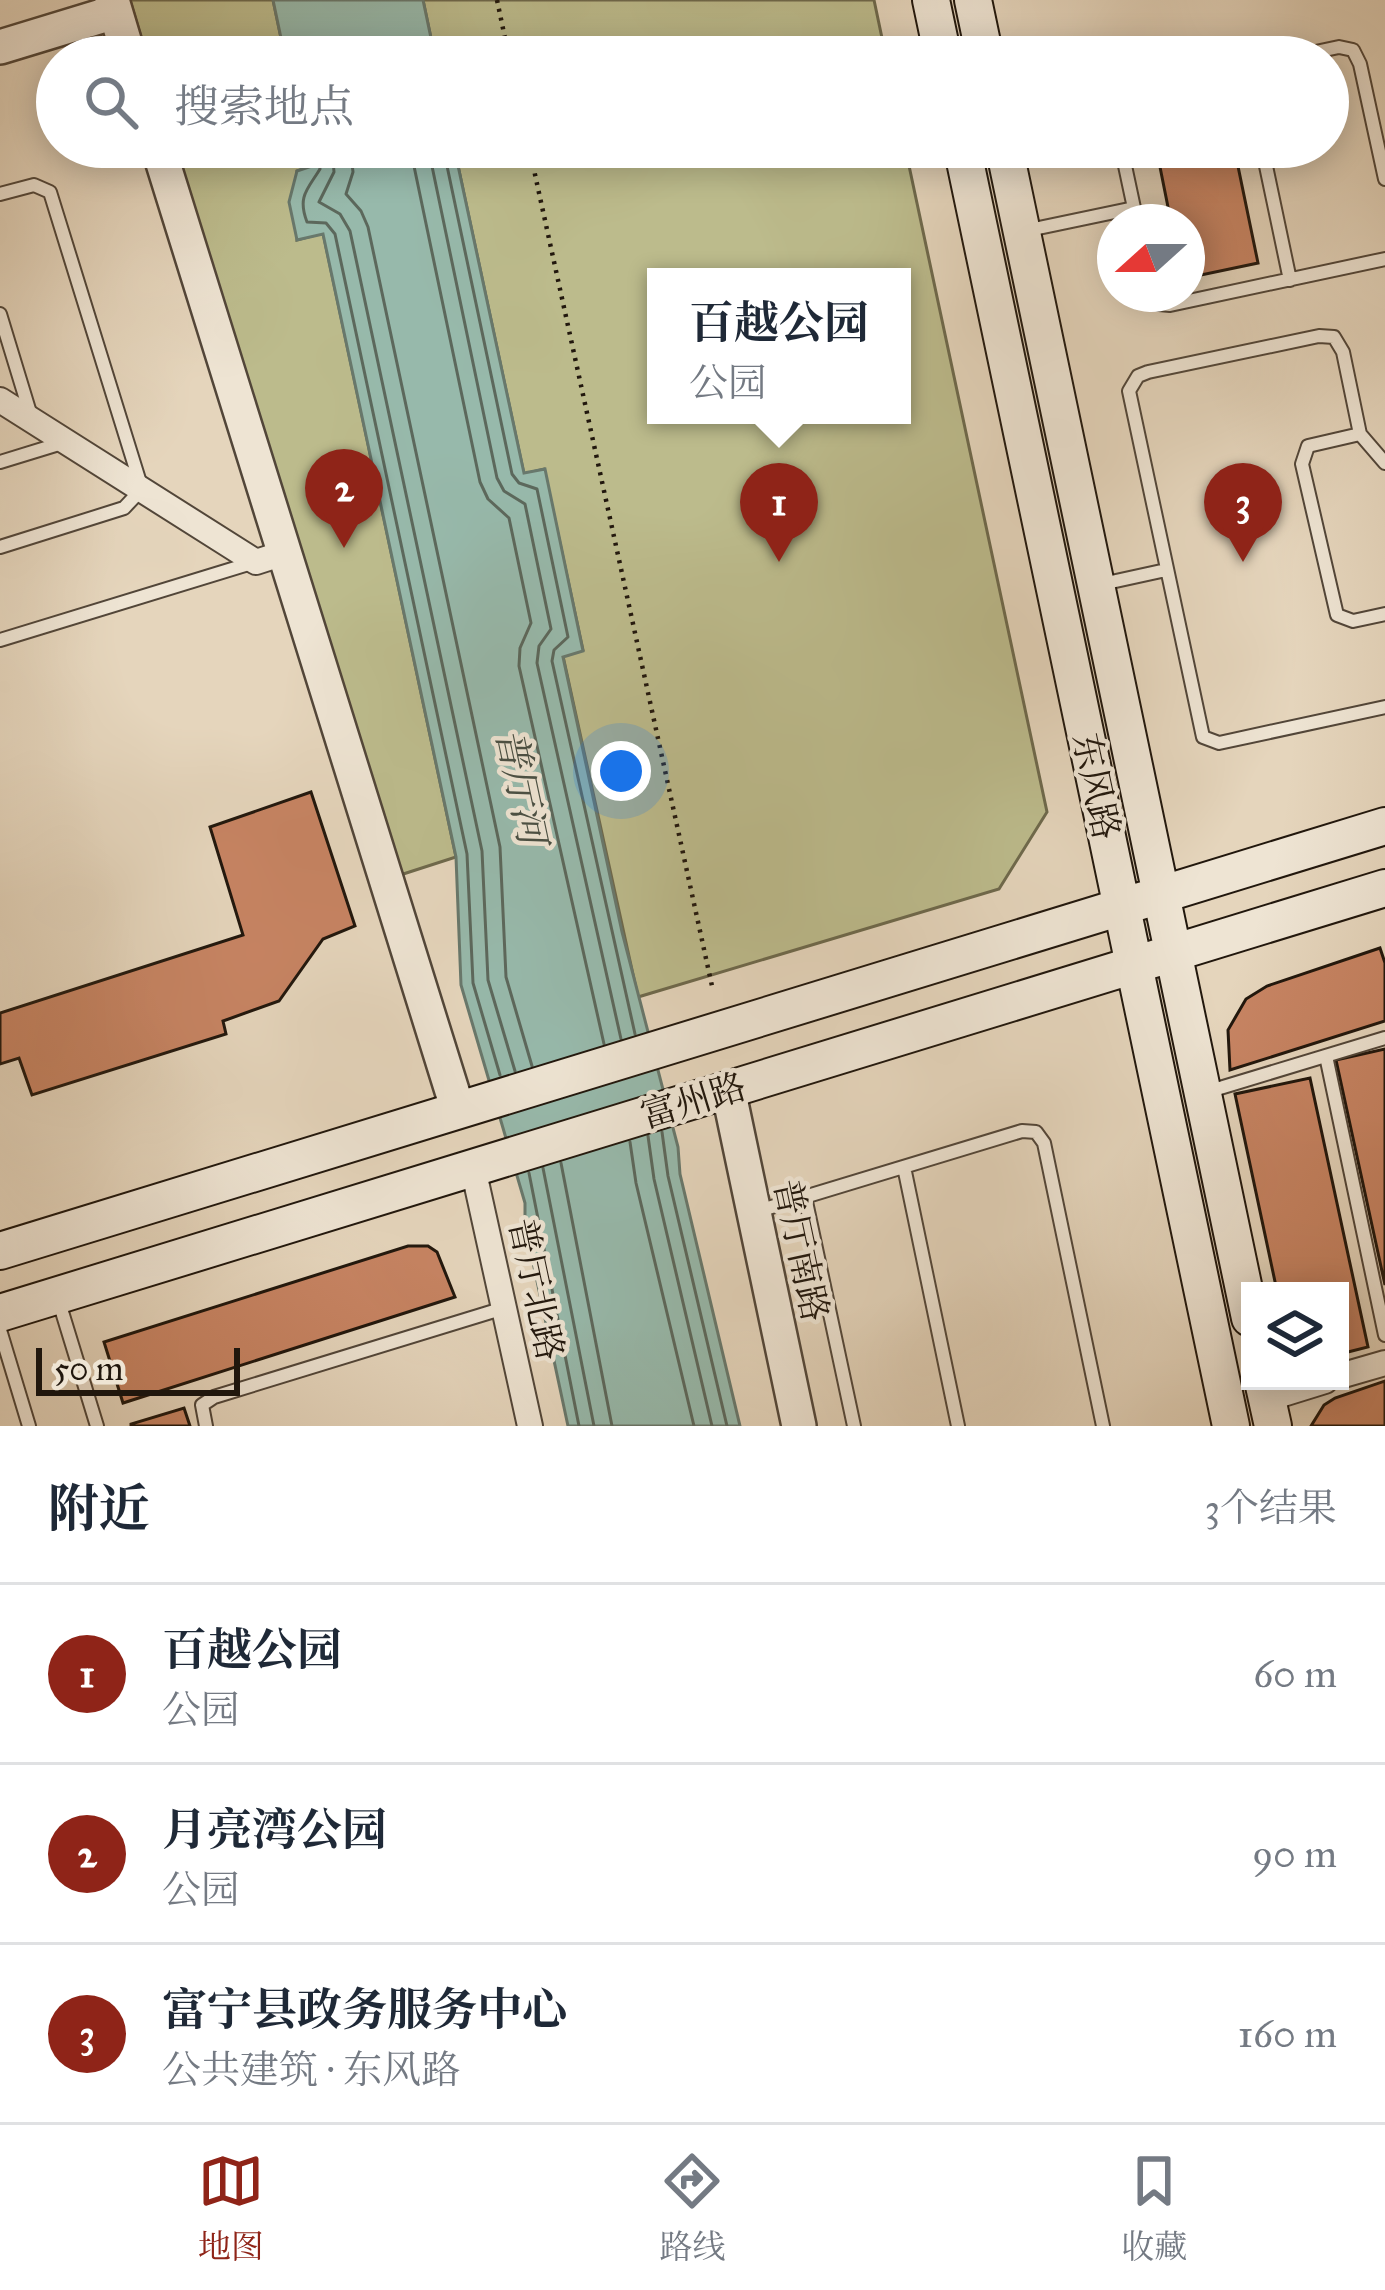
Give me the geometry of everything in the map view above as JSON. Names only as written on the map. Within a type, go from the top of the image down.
[{"type":"main road","points":[[931,0],[939,36]]},
{"type":"main road","points":[[973,0],[981,36]]},
{"type":"main road","name":"东风路","points":[[966,168],[1231,1426]]},
{"type":"main road","name":"东风路","points":[[1008,168],[1242,1282]]},
{"type":"main road","name":"富州路","points":[[0,1251],[1385,826]]},
{"type":"main road","name":"富州路","points":[[0,1313],[1384,891]]},
{"type":"street","points":[[0,47],[113,6],[122,36]]},
{"type":"street","points":[[164,168],[270,557],[458,1110]]},
{"type":"street","points":[[0,400],[142,489],[270,557]]},
{"type":"street","name":"普厅南路","points":[[728,1089],[799,1426]]},
{"type":"street","name":"普厅北路","points":[[473,1168],[530,1426]]},
{"type":"street","points":[[1349,1373],[1385,1363]]},
{"type":"street","points":[[1268,1402],[1300,1390]]},
{"type":"lane","points":[[1349,49],[1360,64],[1385,179]]},
{"type":"lane","points":[[1126,168],[1134,204]]},
{"type":"lane","points":[[1266,168],[1290,280]]},
{"type":"lane","points":[[0,194],[34,184],[50,192],[142,489],[124,508],[0,547]]},
{"type":"lane","points":[[1022,232],[1097,221]]},
{"type":"lane","points":[[1205,298],[1385,259]]},
{"type":"lane","points":[[0,314],[32,420]]},
{"type":"lane","points":[[1385,463],[1360,434],[1342,352],[1334,337],[1319,335],[1138,376],[1129,391],[1200,730],[1208,741],[1219,743],[1385,707]]},
{"type":"lane","points":[[1360,434],[1308,446],[1302,464],[1336,615],[1353,621],[1385,614]]},
{"type":"lane","points":[[0,462],[67,442]]},
{"type":"lane","points":[[0,640],[270,557]]},
{"type":"lane","points":[[1096,585],[1166,570]]},
{"type":"lane","points":[[1203,1093],[1385,1038]]},
{"type":"lane","points":[[1326,1055],[1385,1334]]},
{"type":"lane","points":[[754,1213],[1022,1131],[1036,1132],[1041,1136],[1103,1426]]},
{"type":"lane","points":[[904,1167],[958,1426]]},
{"type":"lane","points":[[805,1198],[854,1426]]},
{"type":"lane","points":[[57,1295],[97,1426]]},
{"type":"lane","points":[[206,1426],[202,1405],[214,1396],[504,1308]]},
{"type":"lane","points":[[0,1330],[29,1426]]},
{"type":"path","points":[[497,0],[505,36]]},
{"type":"path","points":[[534,168],[712,986]]},
{"type":"shaded area","points":[[130,0],[273,0],[281,36],[141,36]]},
{"type":"shaded area","points":[[423,0],[874,0],[882,36],[431,36]]},
{"type":"shaded area","points":[[181,168],[306,168],[297,171],[297,240],[323,233],[456,857],[397,876]]},
{"type":"shaded area","points":[[458,168],[909,168],[1047,812],[999,889],[638,997],[563,656],[583,650],[544,469],[524,474]]},
{"type":"water","points":[[273,0],[423,0],[431,36],[281,36]]},
{"type":"water","name":"普厅河","points":[[459,168],[524,473],[545,469],[583,651],[563,657],[622,932],[678,1147],[680,1174],[740,1426],[568,1426],[525,1225],[525,1203],[461,985],[456,857],[323,234],[297,240],[289,202],[297,171]]},
{"type":"building","points":[[1160,168],[1238,168],[1258,263],[1205,274],[1205,204],[1167,204]]},
{"type":"building","points":[[311,792],[355,926],[323,939],[279,1001],[223,1021],[226,1034],[32,1095],[19,1058],[0,1064],[0,1013],[243,935],[210,827]]},
{"type":"building","points":[[1380,948],[1385,963],[1385,1021],[1230,1070],[1228,1030],[1246,999],[1267,986]]},
{"type":"building","points":[[1385,1049],[1385,1285],[1336,1060]]},
{"type":"building","points":[[1310,1078],[1368,1347],[1349,1352],[1349,1282],[1275,1282],[1235,1094]]},
{"type":"building","points":[[408,1246],[428,1246],[437,1252],[455,1297],[123,1403],[104,1342]]},
{"type":"building","points":[[1385,1381],[1385,1426],[1311,1426],[1324,1405],[1335,1398]]},
{"type":"building","points":[[184,1408],[190,1426],[131,1426],[131,1424]]},
{"type":"place","name":"月亮湾公园","points":[[344,548]]},
{"type":"place","name":"百越公园","points":[[779,562]]},
{"type":"place","name":"富宁县政务服务中心","points":[[1243,562]]}]
